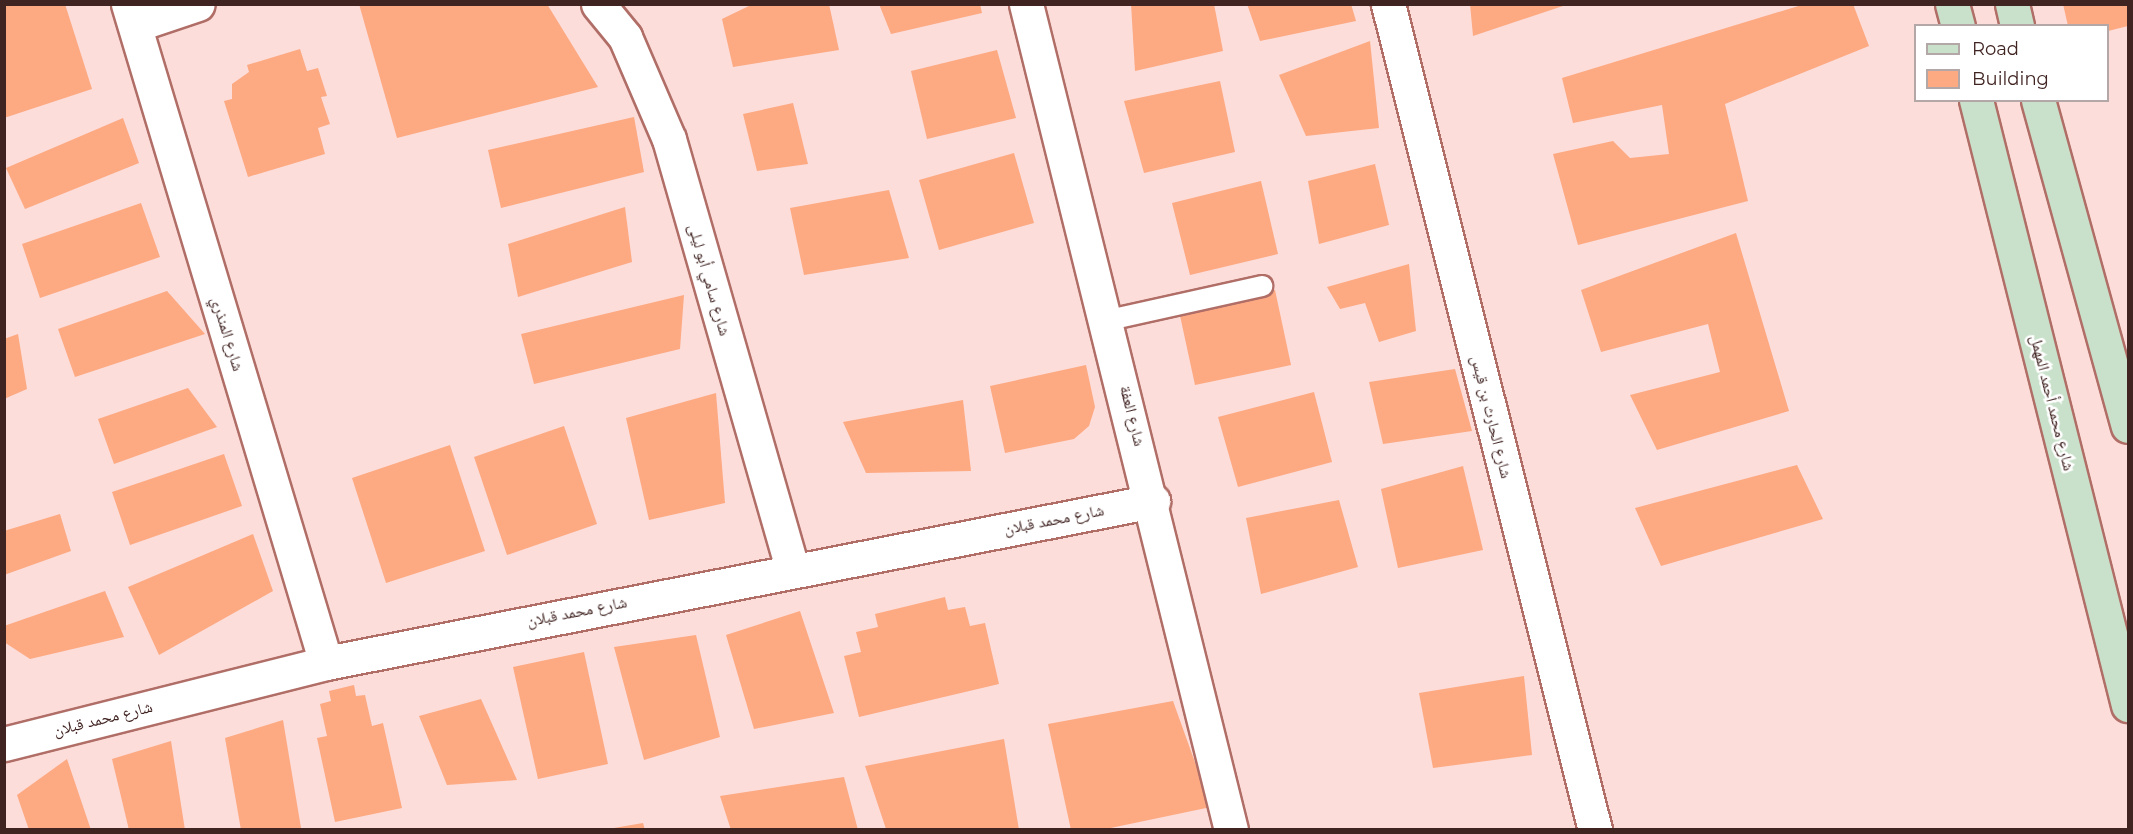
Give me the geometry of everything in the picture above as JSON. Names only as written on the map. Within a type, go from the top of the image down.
[{"type":"main road","points":[[1952,4],[1957,24]]},
{"type":"main road","points":[[2012,4],[2017,24]]},
{"type":"main road","name":"شارع محمد أحمد المهمل","points":[[1977,102],[2128,705]]},
{"type":"main road","points":[[2039,102],[2128,426]]},
{"type":"street","points":[[132,15],[198,4]]},
{"type":"street","name":"شارع سامي أبو ليلى","points":[[598,4],[625,37],[669,139],[792,569]]},
{"type":"street","name":"شارع العفة","points":[[1026,4],[1109,320],[1231,830]]},
{"type":"street","name":"شارع الحارث بن قيس","points":[[1388,4],[1595,830]]},
{"type":"street","name":"شارع المنذري","points":[[132,15],[326,663]]},
{"type":"street","name":"شارع محمد قبلان","points":[[4,744],[326,663],[792,569],[1153,501]]},
{"type":"lane","points":[[1109,320],[1262,286]]},
{"type":"building","points":[[4,4],[65,4],[92,89],[4,118]]},
{"type":"building","points":[[359,4],[547,4],[598,87],[397,138]]},
{"type":"building","points":[[753,4],[829,4],[839,50],[733,67],[722,19]]},
{"type":"building","points":[[879,4],[980,4],[982,13],[891,34]]},
{"type":"building","points":[[1131,4],[1214,4],[1223,51],[1135,71]]},
{"type":"building","points":[[1247,4],[1351,4],[1356,21],[1260,41]]},
{"type":"building","points":[[1470,4],[1566,4],[1566,5],[1473,36]]},
{"type":"building","points":[[1805,4],[1853,4],[1869,46],[1725,104],[1748,201],[1578,245],[1553,154],[1613,141],[1630,158],[1669,154],[1662,105],[1573,123],[1562,78]]},
{"type":"building","points":[[2063,4],[2128,4],[2128,26],[2109,31],[2109,24],[2068,24]]},
{"type":"building","points":[[1370,41],[1379,128],[1306,136],[1279,75]]},
{"type":"building","points":[[300,49],[307,71],[318,68],[327,96],[321,97],[330,124],[318,128],[325,154],[248,177],[224,101],[232,99],[232,84],[249,72],[247,65]]},
{"type":"building","points":[[997,50],[1016,118],[927,139],[911,71]]},
{"type":"building","points":[[1220,81],[1235,152],[1144,173],[1124,101]]},
{"type":"building","points":[[793,103],[808,164],[757,171],[743,114]]},
{"type":"building","points":[[634,117],[644,172],[501,208],[488,150]]},
{"type":"building","points":[[123,118],[139,163],[25,209],[6,168]]},
{"type":"building","points":[[1014,153],[1034,223],[939,250],[919,180]]},
{"type":"building","points":[[1375,164],[1389,225],[1319,244],[1308,181]]},
{"type":"building","points":[[1261,181],[1278,254],[1190,275],[1172,203]]},
{"type":"building","points":[[889,190],[909,258],[804,275],[790,208]]},
{"type":"building","points":[[141,203],[160,257],[40,298],[22,244]]},
{"type":"building","points":[[625,207],[632,262],[518,297],[508,244]]},
{"type":"building","points":[[1736,233],[1789,411],[1657,450],[1630,395],[1720,372],[1708,324],[1601,352],[1581,290]]},
{"type":"building","points":[[1409,264],[1416,331],[1379,342],[1365,303],[1340,309],[1327,287]]},
{"type":"building","points":[[1275,290],[1291,365],[1195,385],[1179,311]]},
{"type":"building","points":[[167,291],[205,334],[75,377],[58,329]]},
{"type":"building","points":[[684,295],[680,349],[534,384],[521,334]]},
{"type":"building","points":[[18,334],[27,389],[4,399],[4,339]]},
{"type":"building","points":[[1086,365],[1095,407],[1089,426],[1074,439],[1005,453],[990,386]]},
{"type":"building","points":[[1455,369],[1472,431],[1383,444],[1369,382]]},
{"type":"building","points":[[188,388],[217,427],[114,464],[98,419]]},
{"type":"building","points":[[1314,392],[1332,462],[1238,487],[1218,417]]},
{"type":"building","points":[[716,393],[725,503],[649,520],[626,418]]},
{"type":"building","points":[[963,400],[971,471],[866,473],[843,422]]},
{"type":"building","points":[[564,426],[597,524],[507,555],[474,457]]},
{"type":"building","points":[[450,445],[485,551],[386,583],[352,478]]},
{"type":"building","points":[[224,454],[242,506],[130,545],[112,492]]},
{"type":"building","points":[[1797,465],[1823,519],[1661,566],[1635,508]]},
{"type":"building","points":[[1463,466],[1483,550],[1398,568],[1381,489]]},
{"type":"building","points":[[1339,500],[1358,567],[1261,594],[1246,518]]},
{"type":"building","points":[[60,514],[71,551],[4,575],[4,531]]},
{"type":"building","points":[[253,534],[273,591],[159,655],[128,587]]},
{"type":"building","points":[[105,591],[124,637],[30,659],[4,642],[4,626]]},
{"type":"building","points":[[945,597],[948,610],[965,607],[970,626],[985,623],[999,684],[859,717],[844,656],[861,652],[856,632],[878,627],[875,614]]},
{"type":"building","points":[[800,611],[834,713],[754,729],[726,635]]},
{"type":"building","points":[[696,635],[720,737],[644,760],[614,647]]},
{"type":"building","points":[[584,652],[608,764],[538,779],[513,667]]},
{"type":"building","points":[[1524,676],[1532,755],[1433,768],[1419,693]]},
{"type":"building","points":[[354,685],[356,696],[365,695],[372,726],[383,723],[402,808],[335,822],[317,738],[327,736],[320,704],[331,701],[329,691]]},
{"type":"building","points":[[481,699],[517,780],[447,785],[419,716]]},
{"type":"building","points":[[1173,701],[1211,807],[1101,830],[1071,830],[1048,724]]},
{"type":"building","points":[[283,720],[301,828],[241,830],[225,738]]},
{"type":"building","points":[[1004,739],[1019,830],[886,829],[865,766]]},
{"type":"building","points":[[171,741],[185,830],[129,830],[112,759]]},
{"type":"building","points":[[67,759],[91,830],[29,830],[17,795]]},
{"type":"building","points":[[844,777],[858,830],[731,830],[720,796]]},
{"type":"building","points":[[643,823],[645,830],[614,830],[614,828]]}]
